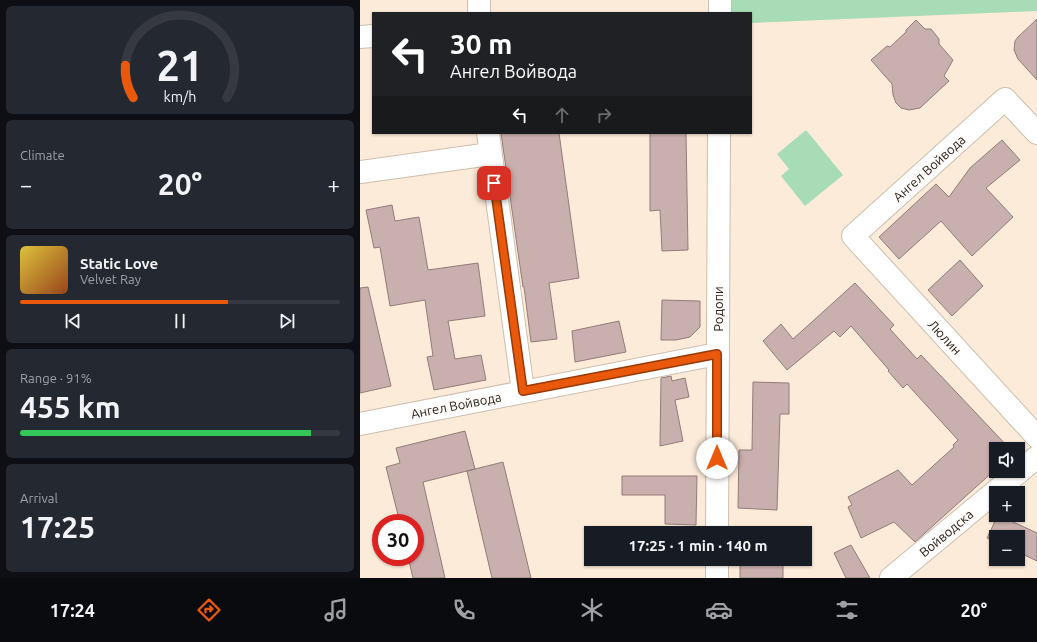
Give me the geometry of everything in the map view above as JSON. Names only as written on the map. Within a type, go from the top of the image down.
[{"type":"street","points":[[479,0],[479,12]]},
{"type":"street","points":[[720,0],[720,12]]},
{"type":"street","points":[[360,37],[372,36]]},
{"type":"street","name":"Ангел Войвода","points":[[853,236],[1005,99],[1037,133]]},
{"type":"street","name":"Родопи","points":[[717,526],[719,134]]},
{"type":"street","points":[[360,172],[489,143],[523,391]]},
{"type":"street","name":"Люлин","points":[[853,236],[1037,437]]},
{"type":"street","name":"Ангел Войвода","points":[[360,424],[717,354]]},
{"type":"street","name":"Войводска","points":[[891,578],[1037,457]]},
{"type":"street","points":[[717,566],[717,578]]},
{"type":"green space","points":[[720,0],[1037,0],[1037,11],[752,23],[752,12],[720,12]]},
{"type":"green space","points":[[806,130],[843,175],[805,206],[781,176],[789,169],[777,154]]},
{"type":"building","points":[[1037,19],[1037,80],[1018,59],[1014,50],[1015,41]]},
{"type":"building","points":[[916,20],[925,29],[931,29],[939,39],[939,44],[953,60],[944,76],[949,81],[920,108],[909,110],[901,108],[896,103],[893,95],[892,84],[871,60],[887,46],[890,47]]},
{"type":"building","points":[[501,134],[559,134],[579,278],[549,283],[557,339],[531,342]]},
{"type":"building","points":[[650,134],[686,134],[688,250],[662,251],[660,210],[650,211]]},
{"type":"building","points":[[1002,140],[1020,160],[986,188],[1013,217],[972,256],[941,221],[899,259],[879,237],[936,184],[949,197],[970,168]]},
{"type":"building","points":[[392,205],[395,221],[419,217],[428,270],[478,263],[485,316],[448,321],[455,359],[481,355],[486,380],[434,390],[427,357],[433,356],[425,300],[390,306],[380,247],[374,248],[366,210]]},
{"type":"building","points":[[960,260],[983,286],[952,316],[928,290]]},
{"type":"building","points":[[855,283],[894,325],[890,329],[917,359],[921,355],[1003,442],[989,442],[989,475],[915,542],[894,522],[861,538],[848,507],[852,505],[848,497],[898,470],[912,485],[954,447],[953,445],[958,440],[907,384],[903,388],[851,326],[840,337],[834,331],[787,370],[763,341],[781,324],[793,339]]},
{"type":"building","points":[[368,287],[391,386],[360,393],[360,288]]},
{"type":"building","points":[[662,300],[700,301],[700,327],[690,337],[676,340],[661,340]]},
{"type":"building","points":[[619,321],[626,352],[575,362],[572,331]]},
{"type":"building","points":[[671,376],[672,381],[685,378],[689,397],[675,400],[683,441],[660,446],[661,378]]},
{"type":"building","points":[[753,382],[789,383],[789,414],[780,414],[777,510],[738,508],[739,450],[752,450]]},
{"type":"building","points":[[465,431],[475,469],[423,482],[445,578],[413,578],[410,566],[424,566],[424,514],[398,514],[386,467],[400,463],[396,448]]},
{"type":"building","points":[[503,462],[531,578],[492,578],[467,471]]},
{"type":"building","points":[[622,476],[697,476],[696,525],[665,524],[665,495],[622,495]]},
{"type":"building","points":[[995,522],[1013,522],[1037,533],[1037,561],[1025,555],[1025,530],[991,530]]},
{"type":"building","points":[[851,545],[870,578],[846,578],[834,553]]},
{"type":"building","points":[[740,566],[783,566],[783,578],[740,578]]},
{"type":"route","points":[[494,183],[523,391],[717,354],[717,458]]}]
